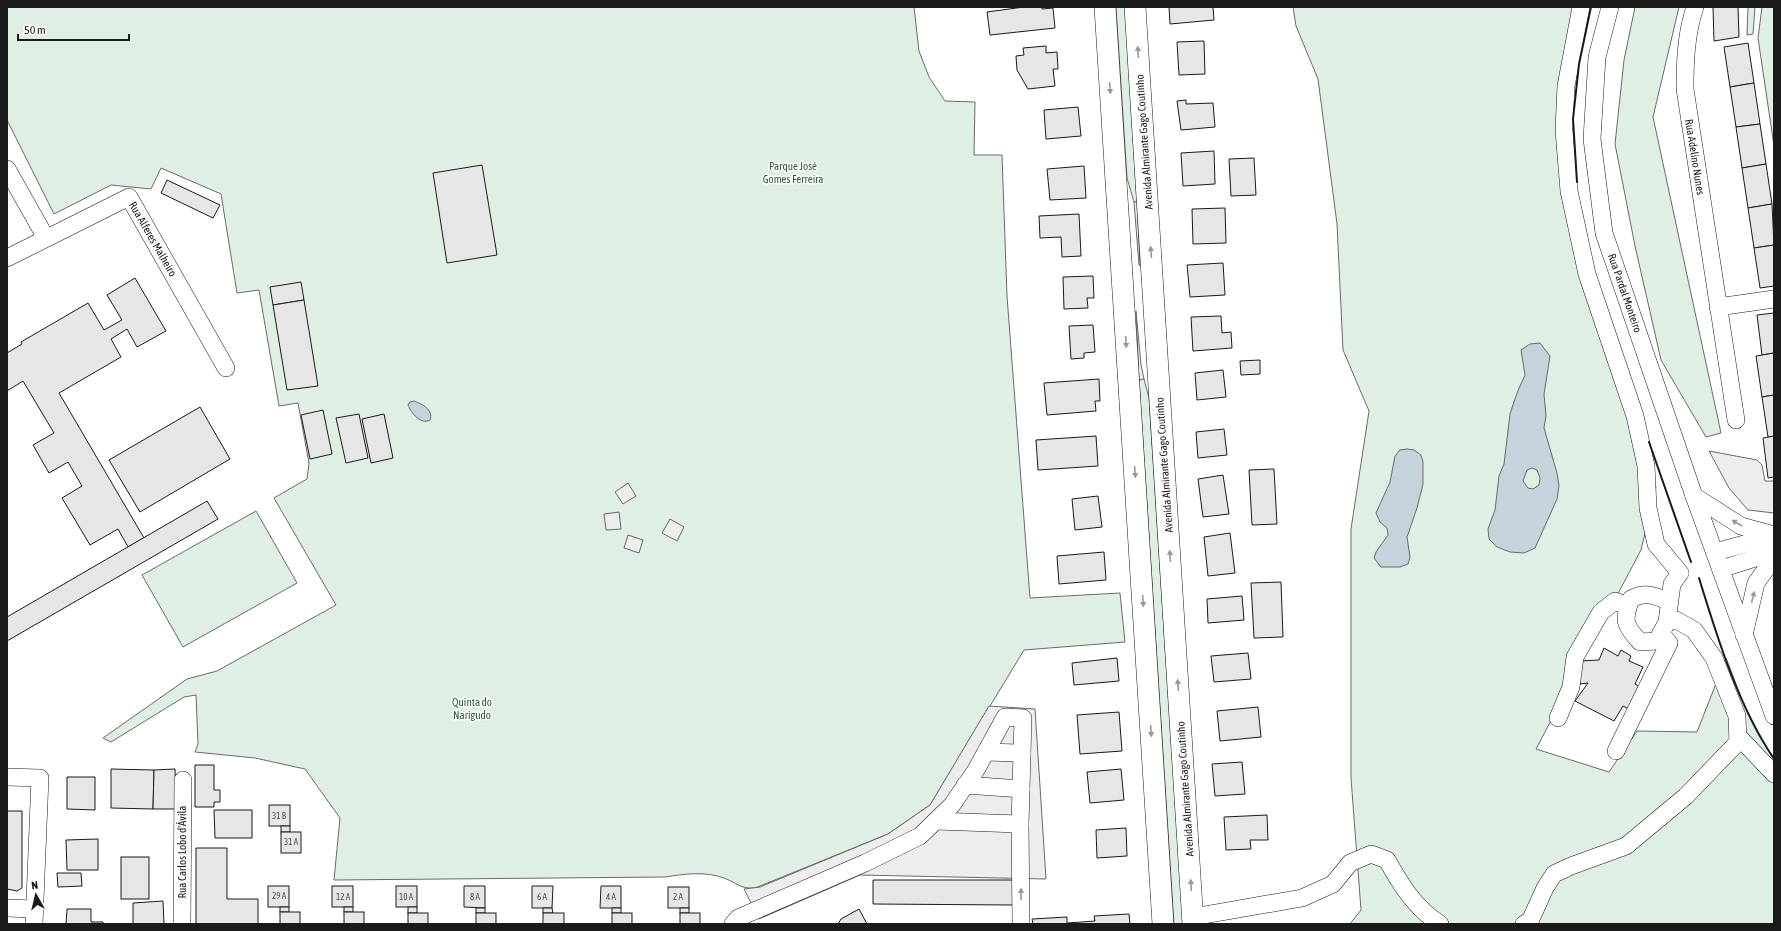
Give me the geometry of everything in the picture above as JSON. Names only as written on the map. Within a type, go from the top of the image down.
[{"type":"main road","points":[[1105,7],[1163,924]]},
{"type":"main road","name":"Avenida Almirante Gago Coutinho","points":[[1135,7],[1193,920]]},
{"type":"main road","points":[[1122,275],[1152,272]]},
{"type":"main road","points":[[1124,308],[1154,305]]},
{"type":"street","points":[[1581,7],[1566,86],[1564,130],[1569,191],[1587,274],[1635,416],[1646,466],[1648,508],[1656,544],[1680,573],[1672,584],[1669,601],[1664,627],[1657,641],[1640,642],[1629,630],[1625,614],[1631,599],[1641,594],[1651,595],[1669,601]]},
{"type":"street","name":"Rua Pardal Monteiro","points":[[1610,7],[1597,57],[1592,139],[1604,232],[1694,496],[1773,714]]},
{"type":"street","name":"Rua Adelino Nunes","points":[[1695,7],[1689,27],[1686,48],[1685,89],[1736,420]]},
{"type":"street","points":[[7,169],[46,238],[7,258]]},
{"type":"street","name":"Rua Alferes Malheiro","points":[[46,238],[129,197],[226,368]]},
{"type":"street","points":[[1718,307],[1774,299]]},
{"type":"street","points":[[1694,496],[1740,526],[1774,536]]},
{"type":"street","points":[[1715,552],[1774,536]]},
{"type":"street","points":[[1721,569],[1774,552]]},
{"type":"street","points":[[1744,635],[1756,583],[1774,558]]},
{"type":"street","points":[[1558,718],[1571,687],[1575,657],[1601,612],[1615,601],[1628,607]]},
{"type":"street","points":[[1524,924],[1530,921],[1545,888],[1554,874],[1571,866],[1626,846],[1686,796],[1738,742],[1737,716],[1714,658],[1694,630],[1676,620],[1664,627]]},
{"type":"street","points":[[1616,751],[1669,643],[1664,627]]},
{"type":"street","points":[[733,924],[738,918],[865,863],[920,836],[952,805],[986,752],[1005,717],[1023,718],[1020,824],[1021,924]]},
{"type":"street","points":[[1738,736],[1774,774]]},
{"type":"street","points":[[986,752],[1022,753]]},
{"type":"street","points":[[7,777],[40,778],[34,917],[7,908]]},
{"type":"street","name":"Rua Carlos Lobo d'Ávila","points":[[182,924],[183,780]]},
{"type":"street","points":[[965,786],[1021,789]]},
{"type":"street","points":[[937,820],[1020,824]]},
{"type":"street","points":[[1193,920],[1302,898],[1333,884],[1350,863],[1371,854],[1387,860],[1402,888],[1414,903],[1440,924]]},
{"type":"green space","points":[[7,7],[914,7],[919,51],[929,77],[945,101],[975,102],[974,155],[1002,155],[1007,296],[1030,598],[1120,593],[1125,642],[1024,650],[930,805],[888,834],[755,888],[742,887],[724,878],[709,874],[687,874],[665,877],[334,880],[340,818],[305,769],[255,758],[195,752],[198,744],[196,695],[184,697],[111,742],[103,738],[187,679],[217,671],[336,605],[274,498],[307,479],[309,463],[298,403],[279,406],[259,290],[237,293],[221,194],[161,168],[151,189],[111,185],[54,214],[7,120]]},
{"type":"green space","points":[[1116,7],[1125,7],[1137,202],[1134,202],[1127,178]]},
{"type":"green space","points":[[1293,7],[1580,7],[1562,79],[1570,214],[1656,487],[1641,550],[1536,749],[1609,772],[1637,731],[1697,732],[1726,658],[1752,722],[1758,734],[1774,757],[1774,924],[1350,924],[1361,910],[1351,778],[1351,529],[1369,411],[1343,350],[1337,224],[1318,79],[1296,26]]},
{"type":"green space","points":[[1635,7],[1679,7],[1653,117],[1721,433],[1706,437],[1661,360],[1635,246],[1615,144],[1624,60]]},
{"type":"green space","points":[[1748,7],[1755,7],[1753,34],[1747,35]]},
{"type":"green space","points":[[1762,7],[1774,7],[1774,146],[1758,38]]},
{"type":"green space","points":[[1144,379],[1149,398],[1183,924],[1174,924],[1139,380]]},
{"type":"green space","points":[[256,511],[297,583],[183,647],[142,575]]},
{"type":"shaded area","points":[[1134,202],[1137,202],[1140,266],[1139,265]]},
{"type":"shaded area","points":[[1136,311],[1141,365],[1144,379],[1139,380]]},
{"type":"shaded area","points":[[1540,343],[1550,356],[1544,394],[1546,416],[1544,428],[1557,473],[1559,486],[1557,499],[1535,548],[1524,553],[1510,552],[1497,547],[1489,539],[1488,529],[1495,510],[1499,476],[1504,464],[1510,414],[1525,375],[1521,350],[1530,344]],"holes":[[[1532,468],[1537,470],[1540,478],[1539,485],[1533,489],[1528,488],[1523,481],[1527,470]]]},
{"type":"shaded area","points":[[414,401],[429,410],[431,416],[430,420],[423,421],[414,415],[408,405],[410,402]]},
{"type":"shaded area","points":[[1400,450],[1414,450],[1421,455],[1423,462],[1423,484],[1407,537],[1410,557],[1408,564],[1400,567],[1381,567],[1374,558],[1376,552],[1388,535],[1387,528],[1380,522],[1376,513],[1390,482],[1395,456]]},
{"type":"shaded area","points":[[1709,451],[1757,460],[1762,465],[1765,481],[1774,481],[1774,513],[1748,510],[1729,488]]},
{"type":"shaded area","points":[[628,483],[636,496],[623,504],[615,492]]},
{"type":"shaded area","points":[[619,512],[621,529],[606,530],[604,514]]},
{"type":"shaded area","points":[[670,519],[684,527],[677,541],[662,533]]},
{"type":"shaded area","points":[[628,535],[643,540],[639,553],[624,548]]},
{"type":"shaded area","points":[[989,706],[1035,709],[1046,879],[860,875],[759,919],[744,889],[760,887],[888,834],[930,805]]},
{"type":"building","points":[[1024,7],[1042,7],[1042,9],[1053,8],[1055,28],[990,35],[987,12]]},
{"type":"building","points":[[1169,7],[1213,7],[1214,20],[1170,24]]},
{"type":"building","points":[[1713,7],[1738,7],[1739,37],[1714,41]]},
{"type":"building","points":[[1204,41],[1205,74],[1179,75],[1177,42]]},
{"type":"building","points":[[1748,43],[1754,83],[1730,87],[1724,47]]},
{"type":"building","points":[[1046,46],[1046,53],[1057,52],[1058,69],[1053,69],[1055,86],[1028,89],[1017,70],[1016,56],[1024,55],[1023,48]]},
{"type":"building","points":[[1754,83],[1760,124],[1736,127],[1730,87]]},
{"type":"building","points":[[1186,100],[1186,104],[1213,103],[1215,127],[1181,130],[1177,101]]},
{"type":"building","points":[[1078,107],[1081,136],[1046,139],[1044,110]]},
{"type":"building","points":[[1760,124],[1766,164],[1742,168],[1736,127]]},
{"type":"building","points":[[1214,151],[1215,184],[1183,186],[1181,153]]},
{"type":"building","points":[[1254,158],[1256,195],[1231,196],[1229,159]]},
{"type":"building","points":[[1766,164],[1772,204],[1748,208],[1742,168]]},
{"type":"building","points":[[482,165],[497,255],[447,263],[433,173]]},
{"type":"building","points":[[1084,166],[1086,198],[1050,200],[1047,169]]},
{"type":"building","points":[[167,180],[220,205],[213,218],[161,193]]},
{"type":"building","points":[[1772,204],[1774,245],[1754,248],[1748,208]]},
{"type":"building","points":[[1225,208],[1226,243],[1193,244],[1192,209]]},
{"type":"building","points":[[1079,214],[1081,256],[1062,257],[1061,237],[1040,238],[1039,216]]},
{"type":"building","points":[[1774,245],[1774,286],[1760,288],[1754,248]]},
{"type":"building","points":[[1223,263],[1225,295],[1190,297],[1187,265]]},
{"type":"building","points":[[1093,276],[1094,298],[1087,298],[1088,308],[1064,309],[1063,277]]},
{"type":"building","points":[[135,278],[166,331],[137,347],[127,329],[111,339],[121,357],[59,393],[144,538],[128,547],[118,529],[90,545],[62,498],[82,486],[68,462],[49,473],[33,445],[54,433],[23,381],[7,391],[7,353],[22,344],[21,342],[88,303],[104,330],[122,320],[107,295]]},
{"type":"building","points":[[301,282],[304,300],[273,305],[270,287]]},
{"type":"building","points":[[304,300],[318,386],[287,390],[273,305]]},
{"type":"building","points":[[1774,313],[1774,353],[1762,355],[1757,315]]},
{"type":"building","points":[[1221,316],[1222,333],[1231,332],[1232,348],[1193,351],[1191,317]]},
{"type":"building","points":[[1093,325],[1095,352],[1084,353],[1084,358],[1071,359],[1069,326]]},
{"type":"building","points":[[1774,353],[1774,395],[1762,397],[1756,356]]},
{"type":"building","points":[[1260,360],[1260,374],[1241,375],[1240,361]]},
{"type":"building","points":[[1223,370],[1226,397],[1197,400],[1195,373]]},
{"type":"building","points":[[1099,379],[1100,401],[1095,401],[1096,411],[1047,415],[1044,383]]},
{"type":"building","points":[[1774,395],[1774,436],[1768,437],[1762,397]]},
{"type":"building","points":[[200,407],[230,459],[140,512],[109,460]]},
{"type":"building","points":[[323,410],[332,454],[310,459],[301,415]]},
{"type":"building","points":[[359,414],[368,458],[346,463],[336,418]]},
{"type":"building","points":[[384,414],[393,458],[371,463],[362,419]]},
{"type":"building","points":[[1224,429],[1227,455],[1198,458],[1196,432]]},
{"type":"building","points":[[1096,436],[1098,466],[1038,470],[1036,440]]},
{"type":"building","points":[[1774,436],[1774,477],[1768,478],[1763,438]]},
{"type":"building","points":[[1274,469],[1277,524],[1252,525],[1249,470]]},
{"type":"building","points":[[1223,475],[1229,514],[1203,517],[1198,479]]},
{"type":"building","points":[[1098,496],[1102,527],[1075,530],[1072,499]]},
{"type":"building","points":[[207,501],[218,519],[7,641],[7,617]]},
{"type":"building","points":[[1230,533],[1235,573],[1208,576],[1204,537]]},
{"type":"building","points":[[1104,552],[1106,580],[1059,584],[1057,556]]},
{"type":"building","points":[[1281,582],[1283,637],[1254,638],[1251,583]]},
{"type":"building","points":[[1242,596],[1244,620],[1208,623],[1207,599]]},
{"type":"building","points":[[1604,648],[1618,656],[1621,650],[1631,656],[1629,661],[1643,667],[1635,684],[1642,688],[1631,710],[1623,706],[1614,721],[1575,701],[1588,683],[1580,684],[1579,661],[1599,660]]},
{"type":"building","points":[[1248,653],[1251,679],[1214,682],[1211,656]]},
{"type":"building","points":[[1117,658],[1119,681],[1074,685],[1072,663]]},
{"type":"building","points":[[1258,707],[1261,737],[1220,741],[1217,711]]},
{"type":"building","points":[[1119,712],[1122,751],[1080,754],[1077,715]]},
{"type":"building","points":[[1242,762],[1245,794],[1215,796],[1212,764]]},
{"type":"building","points":[[195,765],[214,765],[214,790],[220,790],[220,802],[214,802],[214,807],[195,807]]},
{"type":"building","points":[[111,769],[154,770],[153,809],[111,808]]},
{"type":"building","points":[[175,769],[176,809],[153,809],[154,770]]},
{"type":"building","points":[[1121,769],[1124,800],[1090,803],[1087,772]]},
{"type":"building","points":[[67,777],[95,777],[95,810],[67,809]]},
{"type":"building","points":[[269,805],[290,805],[290,826],[269,826]]},
{"type":"building","points":[[214,810],[252,810],[252,838],[215,838]]},
{"type":"building","points":[[7,811],[22,811],[22,888],[17,891],[7,889]]},
{"type":"building","points":[[1267,815],[1268,840],[1250,840],[1251,849],[1226,850],[1224,817]]},
{"type":"building","points":[[281,826],[290,826],[290,832],[281,832]]},
{"type":"building","points":[[1126,828],[1127,856],[1097,858],[1096,830]]},
{"type":"building","points":[[281,832],[301,832],[301,853],[281,853]]},
{"type":"building","points":[[98,839],[98,870],[67,870],[66,840]]},
{"type":"building","points":[[196,848],[227,848],[227,899],[258,899],[258,924],[196,924]]},
{"type":"building","points":[[121,857],[149,857],[149,899],[121,899]]},
{"type":"building","points":[[57,873],[81,873],[82,886],[58,887]]},
{"type":"building","points":[[873,880],[1013,880],[1013,905],[873,904]]},
{"type":"building","points":[[268,886],[289,886],[289,907],[268,907]]},
{"type":"building","points":[[332,886],[353,886],[353,907],[332,907]]},
{"type":"building","points":[[396,886],[417,886],[417,907],[396,907]]},
{"type":"building","points":[[464,886],[485,886],[485,908],[464,907]]},
{"type":"building","points":[[532,886],[553,886],[552,908],[532,908]]},
{"type":"building","points":[[601,886],[621,886],[621,908],[600,908]]},
{"type":"building","points":[[668,887],[689,887],[689,908],[668,908]]},
{"type":"building","points":[[163,901],[164,924],[133,924],[133,903]]},
{"type":"building","points":[[280,907],[289,907],[289,912],[280,912]]},
{"type":"building","points":[[344,907],[353,907],[353,912],[344,912]]},
{"type":"building","points":[[408,907],[417,907],[417,913],[408,913]]},
{"type":"building","points":[[476,908],[485,908],[485,913],[476,913]]},
{"type":"building","points":[[543,908],[552,908],[553,913],[543,913]]},
{"type":"building","points":[[612,908],[621,908],[621,913],[612,913]]},
{"type":"building","points":[[680,908],[689,908],[689,913],[680,913]]},
{"type":"building","points":[[67,909],[91,909],[91,922],[103,922],[103,924],[66,924]]},
{"type":"building","points":[[859,909],[867,924],[838,924],[841,919]]},
{"type":"building","points":[[280,912],[300,912],[300,924],[280,924]]},
{"type":"building","points":[[344,912],[364,912],[364,924],[344,924]]},
{"type":"building","points":[[408,913],[428,913],[428,924],[408,924]]},
{"type":"building","points":[[476,913],[496,913],[496,924],[476,924]]},
{"type":"building","points":[[543,913],[564,913],[564,924],[543,924]]},
{"type":"building","points":[[612,913],[632,913],[632,924],[612,924]]},
{"type":"building","points":[[680,913],[700,913],[700,924],[680,924]]},
{"type":"building","points":[[1129,914],[1130,924],[1033,924],[1032,919],[1067,917],[1067,923],[1095,921],[1094,916]]},
{"type":"wall","points":[[1577,182],[1573,119],[1579,64],[1591,7]]},
{"type":"wall","points":[[1649,442],[1691,562]]},
{"type":"wall","points":[[1699,578],[1730,672],[1739,694],[1761,738],[1774,759]]},
{"type":"park label","name":"Parque José Gomes Ferreira","points":[[793,172]]},
{"type":"park label","name":"Quinta do Narigudo","points":[[472,708]]}]
